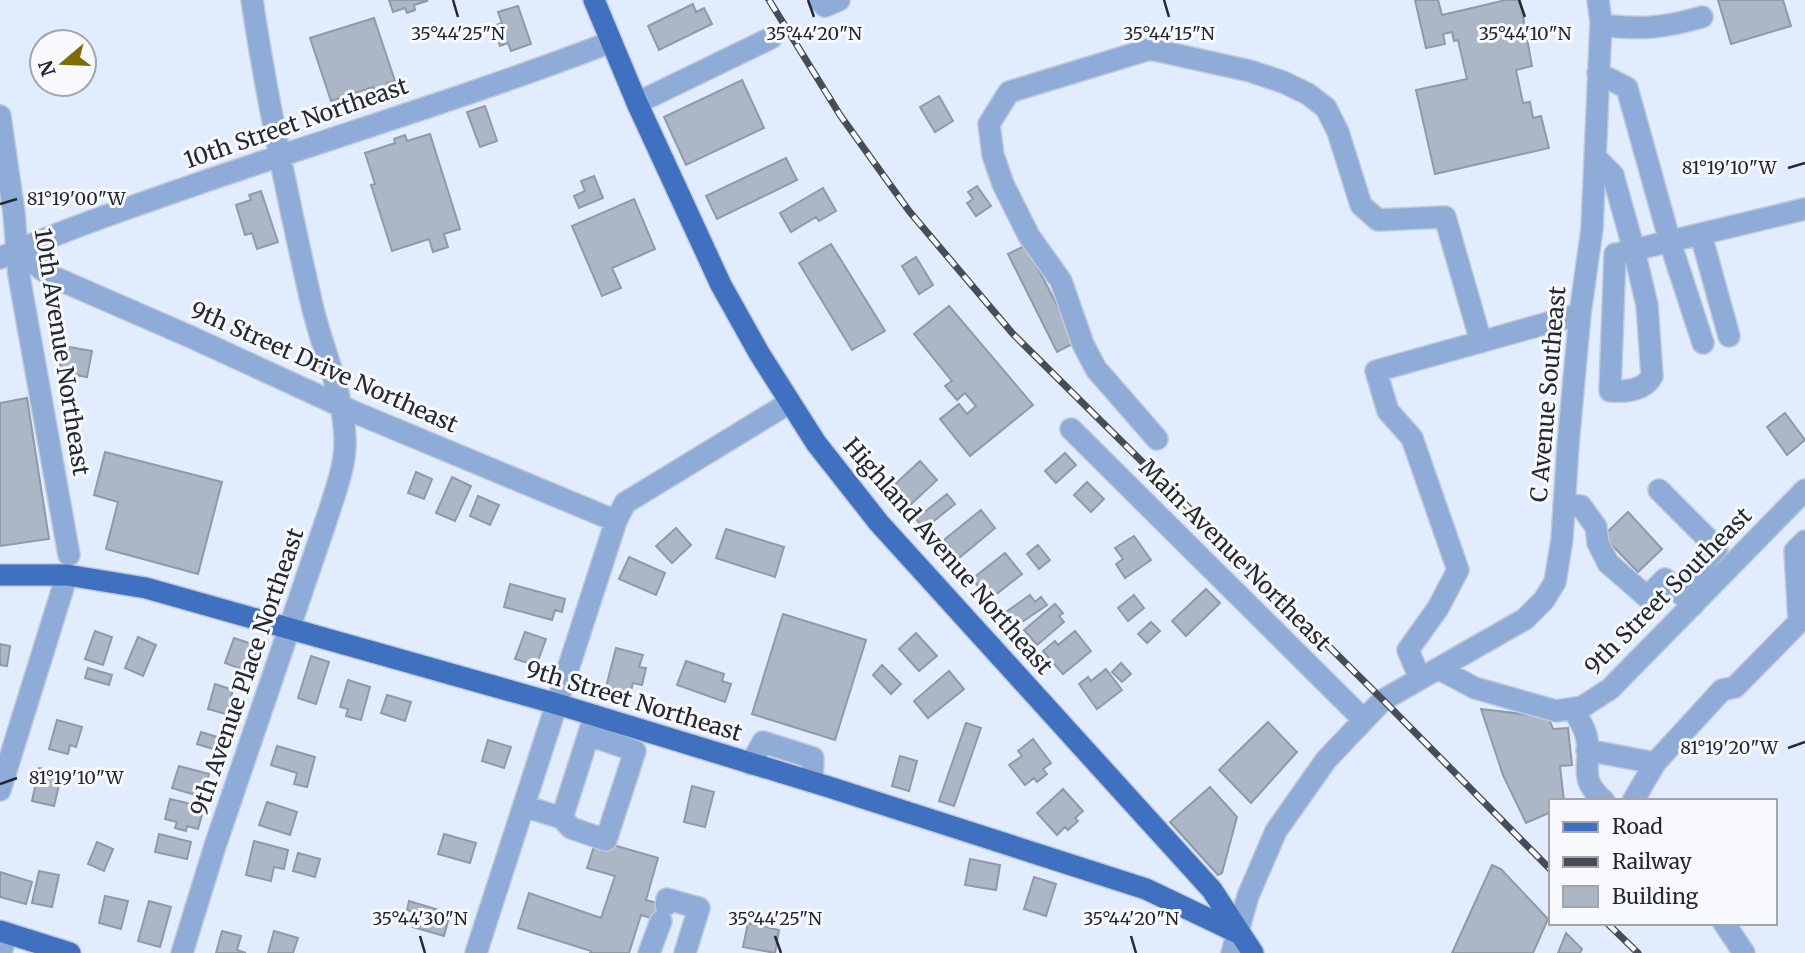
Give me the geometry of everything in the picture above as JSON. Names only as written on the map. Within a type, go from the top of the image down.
[{"type":"main road","name":"Highland Avenue Northeast","points":[[594,0],[637,103],[722,285],[758,353],[789,403],[879,523],[1212,890],[1235,943],[1253,953]]},
{"type":"main road","name":"9th Street Northeast","points":[[0,575],[68,565],[557,704],[592,725],[751,764],[812,782],[1146,889],[1235,943]]},
{"type":"main road","points":[[3,939],[70,953]]},
{"type":"street","name":"9th Avenue Place Northeast","points":[[182,953],[215,846],[329,512],[342,468],[345,440],[340,405],[312,306],[262,67],[251,0]]},
{"type":"street","name":"C Avenue Southeast","points":[[1235,943],[1248,895],[1276,831],[1326,760],[1383,700],[1525,619],[1544,600],[1555,582],[1580,314],[1589,260],[1601,25],[1598,0]]},
{"type":"street","points":[[1601,25],[1639,29],[1667,27],[1702,17]]},
{"type":"street","points":[[637,103],[771,38]]},
{"type":"street","name":"10th Street Northeast","points":[[8,254],[85,223],[529,73],[611,42]]},
{"type":"street","points":[[1157,439],[1096,369],[1083,344],[1061,281],[1029,236],[1003,184],[993,155],[989,124],[1009,92],[1150,49],[1250,72],[1283,82],[1308,94],[1326,108],[1338,132],[1361,205],[1378,220],[1445,217],[1481,342]]},
{"type":"street","points":[[1598,73],[1627,88],[1670,242],[1703,343]]},
{"type":"street","name":"10th Avenue Northeast","points":[[0,116],[14,214],[8,254],[19,276],[68,565],[0,790]]},
{"type":"street","points":[[1596,158],[1613,175],[1625,252],[1647,305],[1652,376],[1649,381],[1629,391],[1610,391],[1625,252]]},
{"type":"street","points":[[1589,260],[1805,209]]},
{"type":"street","points":[[1701,235],[1729,336]]},
{"type":"street","name":"9th Street Drive Northeast","points":[[8,254],[51,276],[340,405],[616,521]]},
{"type":"street","points":[[1420,679],[1408,650],[1438,608],[1458,570],[1412,438],[1388,411],[1376,372],[1580,314]]},
{"type":"street","points":[[476,953],[616,521],[625,503],[789,403]]},
{"type":"street","name":"Main Avenue Northeast","points":[[1071,429],[1363,719]]},
{"type":"street","points":[[1564,505],[1581,506],[1596,527],[1598,543],[1608,564],[1647,597],[1665,579],[1686,598],[1717,548],[1659,490]]},
{"type":"street","name":"9th Street Southeast","points":[[1574,710],[1591,703],[1611,688],[1686,598],[1805,490]]},
{"type":"street","points":[[1634,799],[1655,764],[1722,690],[1735,687],[1799,622],[1795,551],[1805,541]]},
{"type":"street","points":[[1439,669],[1475,688],[1556,711],[1574,710],[1587,735],[1588,781],[1591,790],[1602,799]]},
{"type":"street","points":[[524,806],[562,818],[571,828],[606,840],[635,751],[592,725],[562,818]]},
{"type":"street","points":[[1587,750],[1655,764]]},
{"type":"street","points":[[649,953],[667,899],[699,908],[685,953]]},
{"type":"street","points":[[1725,925],[1744,953]]},
{"type":"building","points":[[389,0],[427,1],[414,5],[415,10],[407,13],[405,8],[393,12]]},
{"type":"building","points":[[1415,0],[1438,0],[1442,15],[1506,0],[1520,0],[1532,66],[1516,70],[1523,103],[1530,102],[1533,118],[1541,116],[1549,148],[1435,174],[1416,90],[1467,79],[1458,40],[1454,41],[1452,32],[1443,34],[1445,44],[1426,48]]},
{"type":"building","points":[[1718,0],[1783,0],[1791,26],[1731,44]]},
{"type":"building","points":[[693,4],[696,12],[704,8],[712,24],[659,50],[648,26]]},
{"type":"building","points":[[518,6],[531,44],[511,51],[508,43],[500,46],[493,26],[502,23],[498,12]]},
{"type":"building","points":[[374,18],[395,81],[387,83],[392,98],[378,103],[373,87],[331,101],[310,38]]},
{"type":"building","points":[[742,80],[764,128],[686,165],[664,117]]},
{"type":"building","points":[[939,96],[953,121],[935,132],[920,107]]},
{"type":"building","points":[[485,106],[497,141],[480,147],[467,112]]},
{"type":"building","points":[[430,134],[460,229],[444,234],[448,247],[433,252],[429,239],[392,251],[371,185],[375,184],[365,153],[395,143],[394,139],[405,135],[407,141]]},
{"type":"building","points":[[786,158],[797,180],[717,219],[706,196]]},
{"type":"building","points":[[594,176],[603,198],[579,208],[574,196],[585,191],[581,181]]},
{"type":"building","points":[[977,186],[991,206],[976,216],[967,203],[973,199],[968,192]]},
{"type":"building","points":[[823,188],[836,211],[819,221],[816,217],[791,232],[780,213]]},
{"type":"building","points":[[261,191],[278,242],[257,249],[252,233],[245,235],[236,205],[251,200],[249,195]]},
{"type":"building","points":[[634,199],[655,249],[612,268],[621,288],[602,296],[572,226]]},
{"type":"building","points":[[831,244],[885,331],[852,350],[799,263]]},
{"type":"building","points":[[1026,245],[1076,342],[1057,352],[1008,254]]},
{"type":"building","points":[[916,257],[933,285],[919,294],[902,266]]},
{"type":"building","points":[[949,306],[1033,405],[970,456],[940,419],[959,404],[967,414],[976,406],[965,393],[957,400],[945,386],[952,381],[914,334]]},
{"type":"building","points":[[64,346],[92,351],[87,377],[71,374],[70,378],[58,376]]},
{"type":"building","points":[[27,398],[49,539],[0,546],[0,403]]},
{"type":"building","points":[[1785,413],[1805,440],[1787,455],[1767,427]]},
{"type":"building","points":[[105,452],[222,482],[198,574],[106,549],[118,502],[94,495]]},
{"type":"building","points":[[1065,453],[1076,465],[1056,483],[1045,471]]},
{"type":"building","points":[[920,461],[937,480],[909,506],[892,487]]},
{"type":"building","points":[[416,472],[432,479],[424,499],[408,493]]},
{"type":"building","points":[[452,477],[471,486],[455,521],[436,513]]},
{"type":"building","points":[[1087,482],[1104,499],[1091,512],[1074,495]]},
{"type":"building","points":[[947,494],[955,504],[924,529],[916,519]]},
{"type":"building","points":[[478,496],[499,505],[490,525],[470,516]]},
{"type":"building","points":[[981,510],[995,528],[959,558],[944,540]]},
{"type":"building","points":[[1628,512],[1662,549],[1638,572],[1603,536]]},
{"type":"building","points":[[676,528],[691,545],[672,563],[656,546]]},
{"type":"building","points":[[726,529],[784,547],[775,577],[716,558]]},
{"type":"building","points":[[1134,536],[1151,560],[1125,578],[1116,564],[1123,559],[1115,548]]},
{"type":"building","points":[[1038,545],[1050,560],[1039,569],[1027,554]]},
{"type":"building","points":[[1005,553],[1022,574],[994,596],[989,589],[984,593],[972,579]]},
{"type":"building","points":[[629,557],[665,573],[656,595],[619,579]]},
{"type":"building","points":[[510,584],[565,599],[562,612],[555,610],[552,620],[504,607]]},
{"type":"building","points":[[1206,589],[1220,603],[1186,636],[1172,621]]},
{"type":"building","points":[[1030,595],[1035,602],[1041,597],[1047,605],[1016,626],[1006,612]]},
{"type":"building","points":[[1134,595],[1144,608],[1128,621],[1118,608]]},
{"type":"building","points":[[1055,604],[1063,613],[1059,616],[1064,622],[1037,645],[1024,630]]},
{"type":"building","points":[[783,614],[866,640],[835,740],[752,714]]},
{"type":"building","points":[[1151,622],[1160,631],[1147,643],[1138,634]]},
{"type":"building","points":[[95,631],[112,637],[103,665],[85,659]]},
{"type":"building","points":[[1075,631],[1091,651],[1063,674],[1043,651],[1055,641],[1058,645]]},
{"type":"building","points":[[525,632],[546,639],[536,666],[515,659]]},
{"type":"building","points":[[916,633],[937,656],[919,671],[899,649]]},
{"type":"building","points":[[138,637],[156,645],[143,676],[125,668]]},
{"type":"building","points":[[234,638],[258,646],[249,672],[225,663]]},
{"type":"building","points":[[0,644],[10,646],[7,666],[0,665]]},
{"type":"building","points":[[616,648],[643,655],[639,667],[646,668],[642,685],[633,683],[630,694],[606,687]]},
{"type":"building","points":[[311,656],[329,662],[316,704],[298,698]]},
{"type":"building","points":[[686,661],[724,674],[722,681],[731,684],[725,702],[677,685]]},
{"type":"building","points":[[1121,663],[1131,674],[1122,682],[1112,672]]},
{"type":"building","points":[[882,665],[901,684],[891,694],[873,675]]},
{"type":"building","points":[[88,668],[112,675],[109,685],[85,678]]},
{"type":"building","points":[[1106,669],[1122,690],[1097,709],[1079,684],[1088,677],[1091,681]]},
{"type":"building","points":[[949,671],[964,689],[928,718],[914,701]]},
{"type":"building","points":[[348,680],[370,687],[361,720],[346,716],[348,709],[340,707]]},
{"type":"building","points":[[215,684],[233,690],[226,714],[208,709]]},
{"type":"building","points":[[387,695],[411,702],[405,721],[381,713]]},
{"type":"building","points":[[1481,709],[1548,717],[1553,729],[1568,728],[1572,765],[1560,766],[1564,799],[1549,799],[1549,813],[1526,823],[1503,775]]},
{"type":"building","points":[[57,720],[82,727],[76,747],[70,745],[68,754],[49,749]]},
{"type":"building","points":[[1268,722],[1297,752],[1251,803],[1219,770]]},
{"type":"building","points":[[966,723],[981,728],[954,806],[939,801]]},
{"type":"building","points":[[201,732],[227,740],[223,752],[197,744]]},
{"type":"building","points":[[1033,739],[1051,763],[1043,769],[1047,774],[1037,782],[1034,778],[1025,785],[1009,765],[1022,756],[1018,751]]},
{"type":"building","points":[[488,740],[511,747],[504,768],[482,761]]},
{"type":"building","points":[[277,746],[315,757],[307,787],[294,784],[297,773],[271,765]]},
{"type":"building","points":[[900,756],[917,761],[909,791],[892,786]]},
{"type":"building","points":[[179,766],[209,774],[202,797],[172,788]]},
{"type":"building","points":[[39,768],[62,773],[54,806],[32,801]]},
{"type":"building","points":[[692,786],[714,792],[705,827],[684,822]]},
{"type":"building","points":[[1210,787],[1237,817],[1222,873],[1218,875],[1170,822]]},
{"type":"building","points":[[1063,789],[1083,811],[1075,818],[1078,821],[1068,830],[1065,827],[1057,835],[1037,813]]},
{"type":"building","points":[[170,799],[204,807],[198,829],[187,826],[186,831],[175,828],[177,822],[165,819]]},
{"type":"building","points":[[267,802],[297,812],[290,835],[259,825]]},
{"type":"building","points":[[159,834],[191,842],[187,859],[155,852]]},
{"type":"building","points":[[444,834],[476,843],[470,863],[438,854]]},
{"type":"building","points":[[596,840],[658,858],[646,900],[671,907],[667,923],[641,915],[629,953],[590,953],[591,951],[518,928],[529,893],[601,918],[615,876],[587,868]]},
{"type":"building","points":[[254,841],[288,850],[284,869],[274,867],[271,881],[246,875]]},
{"type":"building","points":[[97,842],[113,849],[104,871],[88,864]]},
{"type":"building","points":[[298,853],[320,859],[315,877],[293,871]]},
{"type":"building","points":[[970,859],[1000,865],[996,890],[965,885]]},
{"type":"building","points":[[1492,865],[1501,869],[1548,919],[1533,953],[1452,953]]},
{"type":"building","points":[[39,871],[59,875],[52,907],[32,903]]},
{"type":"building","points":[[0,872],[32,882],[26,904],[0,897]]},
{"type":"building","points":[[1034,877],[1056,884],[1046,916],[1024,909]]},
{"type":"building","points":[[105,896],[128,901],[121,929],[99,923]]},
{"type":"building","points":[[149,901],[171,907],[160,947],[138,941]]},
{"type":"building","points":[[409,901],[445,912],[442,919],[448,921],[444,936],[413,927],[417,913],[407,910]]},
{"type":"building","points":[[748,923],[779,930],[775,953],[743,947]]},
{"type":"building","points":[[222,931],[241,936],[237,950],[246,953],[216,953]]},
{"type":"building","points":[[274,931],[298,938],[293,953],[268,953]]},
{"type":"building","points":[[1566,933],[1582,949],[1580,953],[1558,953]]},
{"type":"railway","points":[[769,0],[840,115],[909,211],[1013,334],[1549,868]]},
{"type":"railway","points":[[1609,925],[1638,953]]}]
